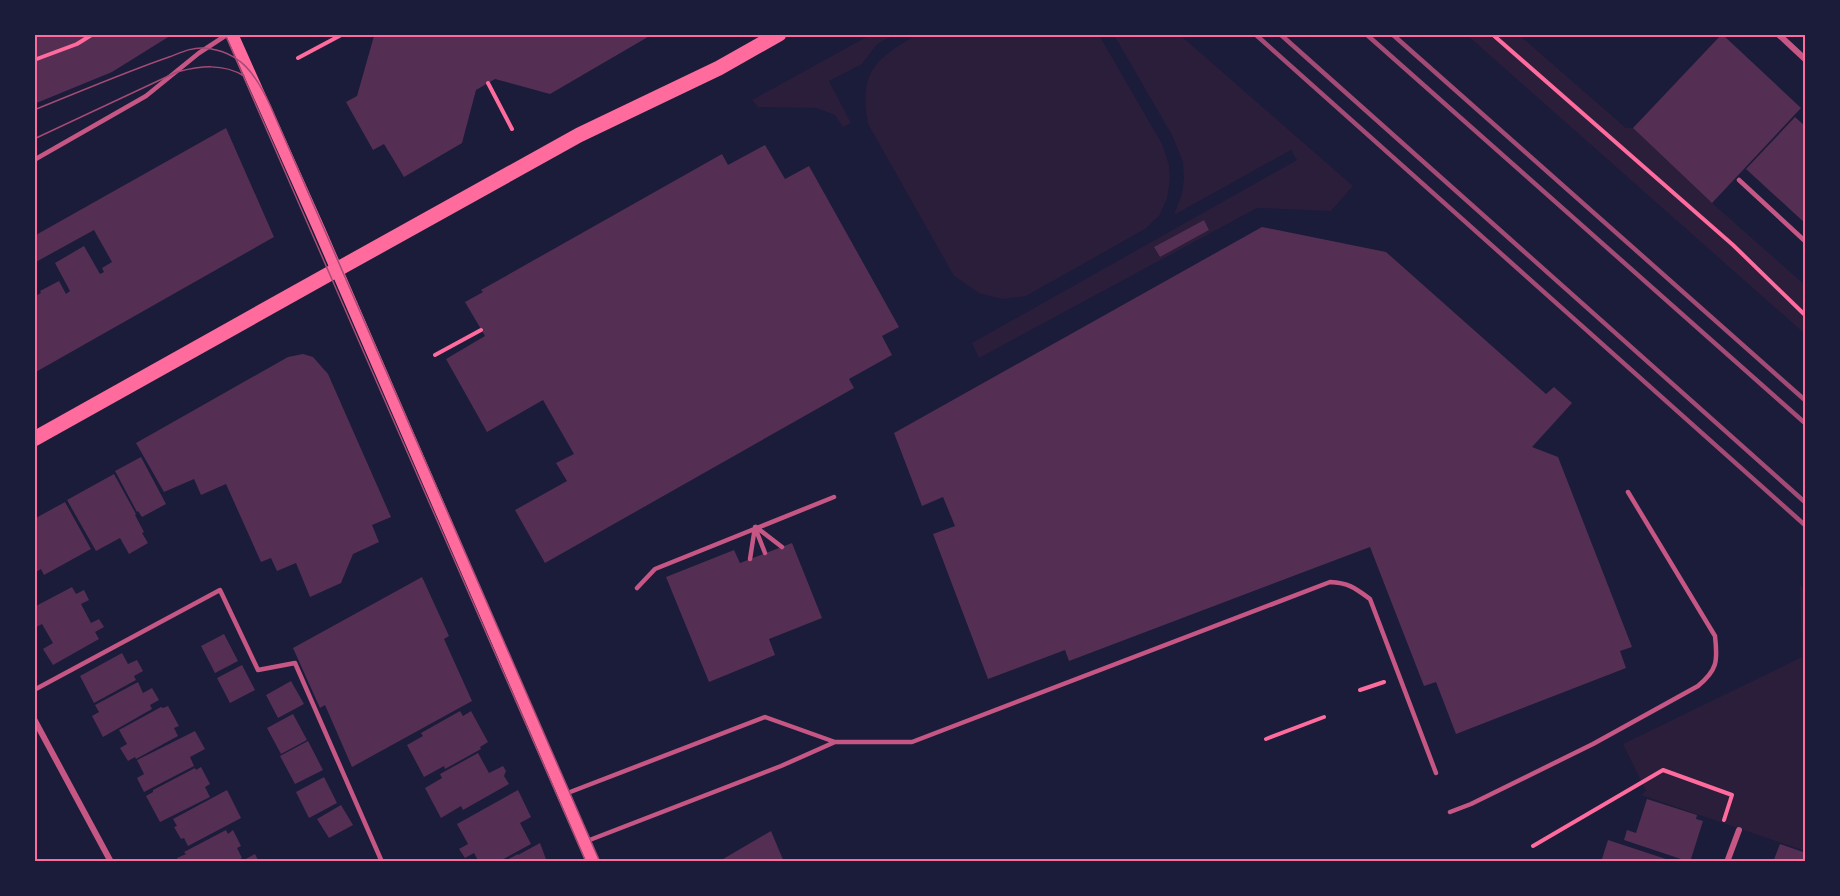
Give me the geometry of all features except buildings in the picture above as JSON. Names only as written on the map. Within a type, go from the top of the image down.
[{"type":"main road","points":[[230,34],[336,269],[593,861]]},
{"type":"main road","points":[[34,439],[579,135],[719,68],[779,34]]},
{"type":"street","points":[[1778,34],[1806,60]]},
{"type":"street","points":[[34,719],[111,861]]},
{"type":"street","points":[[1727,861],[1738,830]]},
{"type":"lane","points":[[34,160],[146,96],[199,53],[230,34]]},
{"type":"lane","points":[[1739,180],[1806,242]]},
{"type":"lane","points":[[1450,812],[1593,744],[1698,686],[1712,674],[1718,656],[1715,636],[1628,492]]},
{"type":"lane","points":[[637,588],[655,569],[834,496]]},
{"type":"lane","points":[[755,527],[783,547]]},
{"type":"lane","points":[[755,527],[765,553]]},
{"type":"lane","points":[[750,559],[755,527]]},
{"type":"lane","points":[[563,795],[765,717],[835,742],[912,742],[1330,582],[1352,586],[1370,599],[1436,774]]},
{"type":"lane","points":[[34,690],[220,590],[258,670],[295,663],[382,861]]},
{"type":"lane","points":[[584,842],[781,766],[835,742]]},
{"type":"path","points":[[34,60],[77,44],[93,34]]},
{"type":"path","points":[[298,58],[343,34]]},
{"type":"path","points":[[1492,34],[1733,245],[1806,316]]},
{"type":"path","points":[[488,83],[512,129]]},
{"type":"path","points":[[435,355],[481,330]]},
{"type":"path","points":[[1360,690],[1384,682]]},
{"type":"path","points":[[1266,739],[1324,717]]},
{"type":"path","points":[[1533,846],[1664,770],[1732,795],[1722,823]]},
{"type":"shaded area","points":[[870,35],[894,35],[877,44],[862,64],[829,81],[851,123],[843,127],[835,115],[816,108],[758,107],[752,100]]},
{"type":"shaded area","points":[[917,35],[1099,35],[1162,144],[1169,165],[1170,179],[1167,199],[1159,216],[1145,229],[1026,296],[1002,299],[979,293],[954,276],[868,124],[866,92],[873,69],[890,52]]},
{"type":"shaded area","points":[[1114,35],[1180,35],[1353,186],[1331,211],[1257,208],[979,358],[972,343],[1297,160],[1291,150],[1174,215],[1182,194],[1184,179],[1183,162],[1173,137]],"holes":[[[1204,220],[1209,230],[1160,257],[1154,247]]]},
{"type":"shaded area","points":[[1467,35],[1519,35],[1626,128],[1633,128],[1712,203],[1805,285],[1805,334]]},
{"type":"shaded area","points":[[1800,585],[1805,590],[1805,851],[1641,795],[1646,791],[1623,744],[1802,657]]},
{"type":"tram line","points":[[225,34],[586,862]]},
{"type":"tram line","points":[[34,110],[195,48],[217,50],[228,54],[246,66],[253,75],[270,105],[600,862]]},
{"type":"tram line","points":[[34,139],[177,72],[194,68],[220,67],[244,76]]},
{"type":"railway","points":[[1255,34],[1806,526]]},
{"type":"railway","points":[[1280,34],[1806,503]]},
{"type":"railway","points":[[1366,34],[1806,424]]},
{"type":"railway","points":[[1392,34],[1806,401]]}]
